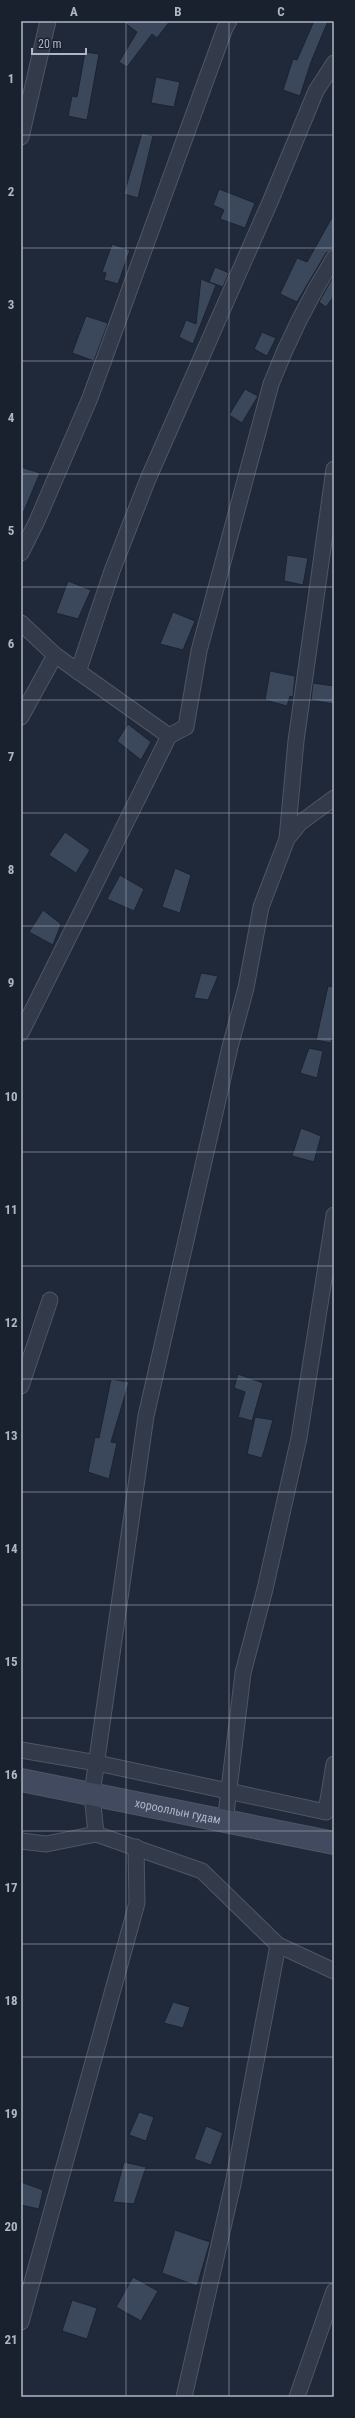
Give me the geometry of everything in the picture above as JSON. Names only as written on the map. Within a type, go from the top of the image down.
[{"type":"main road","name":"хорооллын гудам","points":[[21,1780],[334,1843]]},
{"type":"street","points":[[21,136],[48,21]]},
{"type":"street","points":[[21,553],[37,521],[90,398],[225,28],[229,21]]},
{"type":"street","points":[[78,672],[112,571],[148,479],[270,202],[316,91],[334,63]]},
{"type":"street","points":[[21,1033],[169,736],[186,727],[199,651],[271,384],[283,353],[316,288],[334,258]]},
{"type":"street","points":[[96,1834],[92,1794],[146,1416],[230,1047],[246,988],[261,907],[287,839],[296,741],[334,469]]},
{"type":"street","points":[[21,623],[54,655],[169,736]]},
{"type":"street","points":[[21,717],[54,655]]},
{"type":"street","points":[[287,839],[300,823],[334,798]]},
{"type":"street","points":[[225,1822],[243,1673],[265,1589],[299,1438],[334,1216]]},
{"type":"street","points":[[21,1386],[50,1300]]},
{"type":"street","points":[[21,1750],[97,1763],[228,1792],[330,1812],[334,1764]]},
{"type":"street","points":[[21,1841],[46,1844],[96,1834],[202,1871],[278,1945],[334,1971]]},
{"type":"street","points":[[21,2322],[137,1903],[136,1847]]},
{"type":"street","points":[[184,2397],[233,2184],[278,1945]]},
{"type":"street","points":[[297,2397],[334,2291]]},
{"type":"building","points":[[122,21],[170,21],[157,38],[152,34],[127,67],[119,62],[137,32]]},
{"type":"building","points":[[314,21],[328,21],[311,62],[300,96],[283,90],[293,59],[297,60]]},
{"type":"building","points":[[85,52],[99,54],[87,120],[68,116],[72,96],[77,97]]},
{"type":"building","points":[[156,77],[180,82],[174,107],[151,103]]},
{"type":"building","points":[[142,133],[153,136],[138,198],[124,194]]},
{"type":"building","points":[[219,189],[255,203],[245,228],[220,219],[224,210],[213,205]]},
{"type":"building","points":[[334,214],[334,249],[326,253],[297,302],[280,294],[297,258],[307,262]]},
{"type":"building","points":[[112,244],[130,250],[118,284],[104,280],[106,273],[102,272]]},
{"type":"building","points":[[215,267],[229,273],[223,287],[209,282]]},
{"type":"building","points":[[334,275],[334,296],[326,307],[319,302]]},
{"type":"building","points":[[201,279],[216,285],[193,344],[179,337],[186,320],[196,324]]},
{"type":"building","points":[[86,316],[108,323],[94,361],[72,353]]},
{"type":"building","points":[[262,332],[276,338],[267,356],[254,349]]},
{"type":"building","points":[[245,389],[258,396],[242,423],[229,415]]},
{"type":"building","points":[[21,467],[40,473],[21,518]]},
{"type":"building","points":[[287,555],[308,558],[303,585],[284,581]]},
{"type":"building","points":[[68,581],[91,590],[78,619],[56,613]]},
{"type":"building","points":[[173,612],[195,621],[183,650],[160,644]]},
{"type":"building","points":[[270,671],[295,676],[293,697],[290,696],[287,706],[265,700]]},
{"type":"building","points":[[313,683],[334,686],[334,704],[311,700]]},
{"type":"building","points":[[128,724],[151,742],[141,760],[117,741]]},
{"type":"building","points":[[65,832],[90,850],[76,873],[49,855]]},
{"type":"building","points":[[175,868],[191,875],[180,913],[162,907]]},
{"type":"building","points":[[120,875],[144,889],[134,911],[107,899]]},
{"type":"building","points":[[43,910],[61,924],[53,945],[29,932]]},
{"type":"building","points":[[201,973],[218,976],[208,1000],[194,998]]},
{"type":"building","points":[[328,986],[334,987],[334,1031],[331,1043],[316,1040]]},
{"type":"building","points":[[309,1048],[323,1051],[317,1078],[300,1073]]},
{"type":"building","points":[[301,1128],[321,1136],[314,1162],[292,1156]]},
{"type":"building","points":[[238,1374],[263,1383],[252,1421],[238,1417],[245,1392],[234,1388]]},
{"type":"building","points":[[111,1379],[129,1382],[111,1442],[117,1443],[109,1479],[88,1472],[95,1437],[99,1438]]},
{"type":"building","points":[[255,1417],[273,1420],[262,1458],[247,1454]]},
{"type":"building","points":[[173,2002],[190,2007],[183,2028],[164,2023]]},
{"type":"building","points":[[139,2112],[154,2117],[146,2141],[129,2135]]},
{"type":"building","points":[[206,2126],[223,2133],[211,2165],[194,2159]]},
{"type":"building","points":[[124,2162],[146,2167],[134,2204],[113,2202]]},
{"type":"building","points":[[21,2182],[43,2190],[39,2209],[21,2205]]},
{"type":"building","points":[[175,2230],[210,2242],[197,2286],[162,2273]]},
{"type":"building","points":[[133,2277],[158,2291],[141,2321],[116,2307]]},
{"type":"building","points":[[72,2300],[97,2308],[87,2339],[62,2331]]}]
